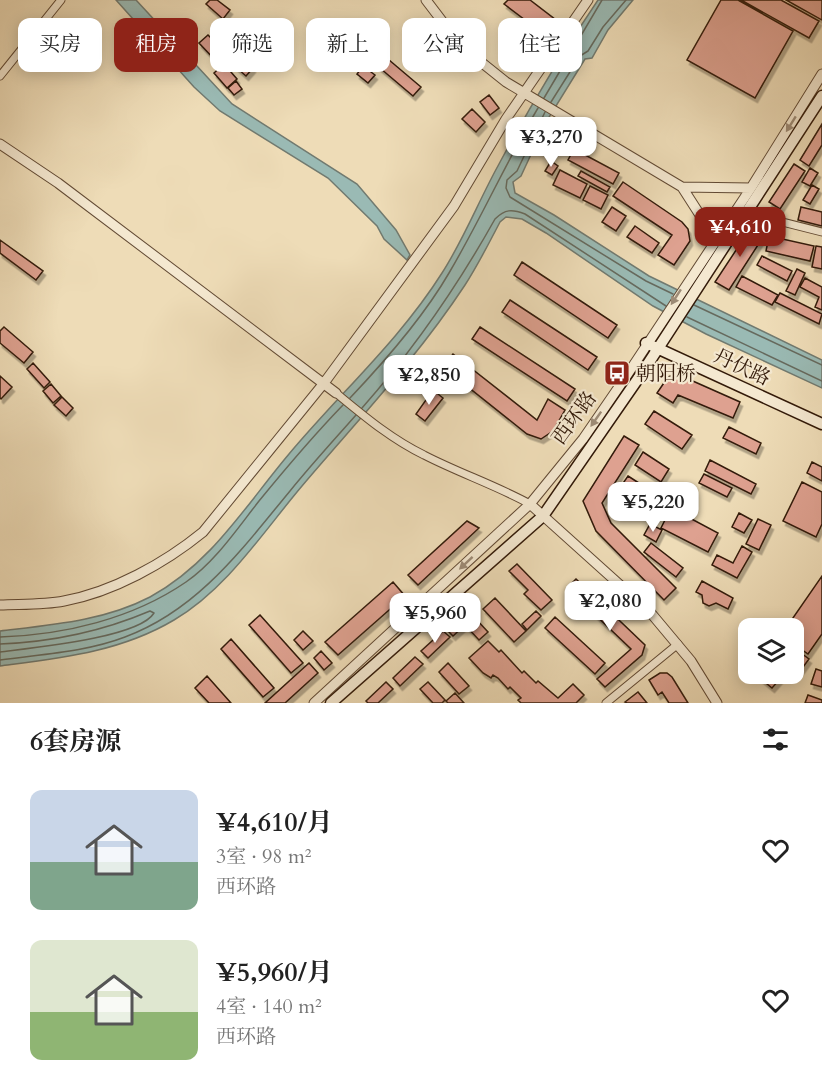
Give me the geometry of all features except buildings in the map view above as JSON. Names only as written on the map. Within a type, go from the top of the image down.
[{"type":"main road","name":"西环路","points":[[331,703],[543,516],[657,348],[668,320],[699,284],[741,211],[822,96]]},
{"type":"main road","name":"丹伏路","points":[[646,343],[822,424]]},
{"type":"street","points":[[0,76],[62,0]]},
{"type":"street","points":[[426,0],[461,46],[525,95],[682,187],[716,240]]},
{"type":"street","points":[[2,604],[64,601],[115,584],[181,550],[203,532],[324,383],[454,206],[506,119],[525,95],[588,0]]},
{"type":"street","name":"西环路","points":[[314,703],[530,504],[583,438],[646,343],[668,320],[690,277],[716,240],[741,211],[751,188],[822,74]]},
{"type":"street","points":[[0,144],[58,183],[324,383],[377,427],[423,455],[530,504],[650,612],[678,644],[717,703]]},
{"type":"street","points":[[682,187],[751,188]]},
{"type":"street","points":[[741,211],[822,232]]},
{"type":"street","points":[[606,703],[678,644]]},
{"type":"water","points":[[116,0],[136,0],[153,18],[132,18]]},
{"type":"water","points":[[598,0],[633,0],[608,30],[592,58],[585,59],[582,64],[582,25]]},
{"type":"water","points":[[198,67],[232,104],[357,184],[396,230],[410,255],[407,260],[384,239],[377,226],[328,178],[220,111],[181,72],[198,72]]},
{"type":"water","points":[[552,72],[577,72],[546,122],[521,176],[513,182],[515,193],[554,215],[649,276],[822,360],[822,388],[706,334],[653,306],[546,233],[522,219],[506,217],[500,222],[465,285],[427,338],[243,559],[211,592],[174,620],[133,640],[90,652],[0,666],[0,631],[77,621],[114,612],[150,597],[172,583],[209,551],[308,431],[388,344],[425,298],[457,247],[534,101]]},
{"type":"place","name":"朝阳桥","points":[[617,373]]}]
